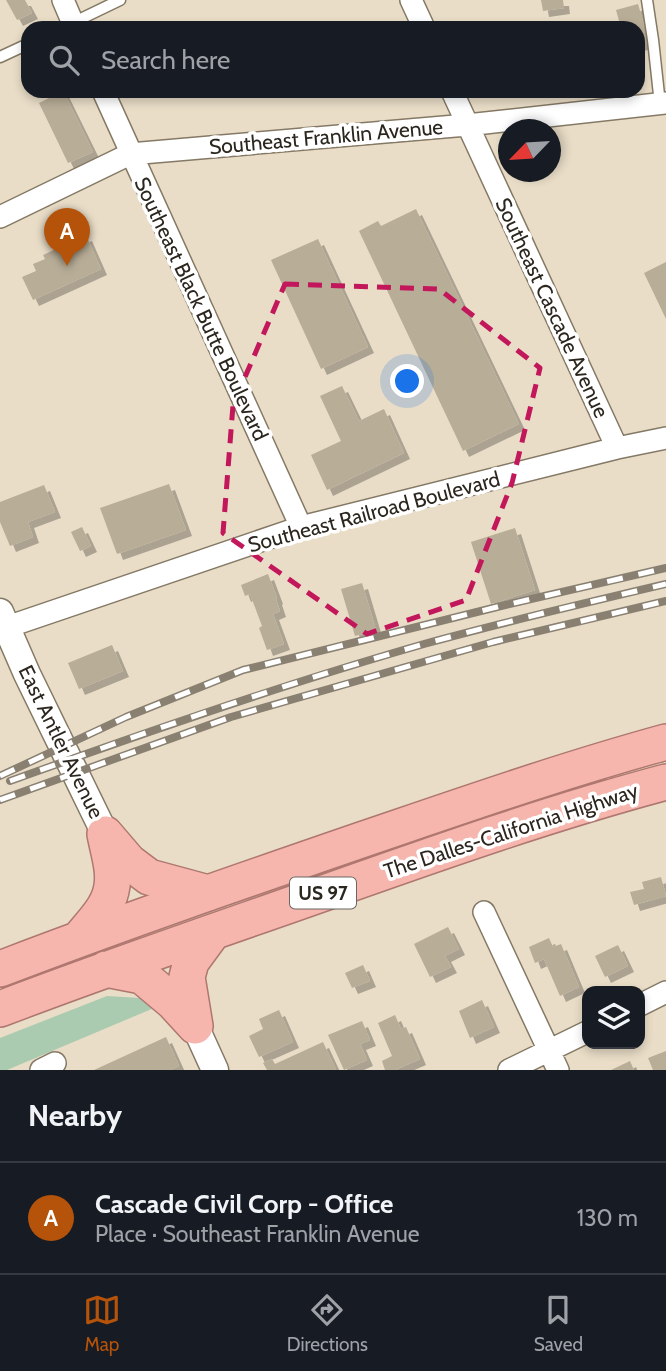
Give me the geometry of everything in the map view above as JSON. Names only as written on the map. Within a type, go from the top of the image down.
[{"type":"highway","name":"The Dalles-California Highway","points":[[0,969],[80,938],[540,779],[666,742]]},
{"type":"highway","name":"The Dalles-California Highway","points":[[0,1009],[417,860],[666,782]]},
{"type":"highway","points":[[105,834],[129,862],[149,877],[208,893]]},
{"type":"highway","points":[[80,938],[105,905],[112,890],[105,834]]},
{"type":"highway","points":[[195,1026],[187,977],[191,962],[213,932]]},
{"type":"highway","points":[[106,969],[142,976],[173,1002],[195,1026]]},
{"type":"street","points":[[63,0],[69,21]]},
{"type":"street","points":[[411,0],[421,21]]},
{"type":"street","name":"Southeast Black Butte Boulevard","points":[[106,98],[301,527]]},
{"type":"street","name":"Southeast Cascade Avenue","points":[[455,98],[617,448]]},
{"type":"street","name":"Southeast Franklin Avenue","points":[[0,217],[130,154],[467,125],[663,103]]},
{"type":"street","name":"Southeast Railroad Boulevard","points":[[3,620],[301,527],[666,438]]},
{"type":"street","name":"East Antler Avenue","points":[[3,620],[105,834]]},
{"type":"street","points":[[484,912],[554,1060]]},
{"type":"street","points":[[645,1002],[666,992]]},
{"type":"street","points":[[195,1026],[215,1070]]},
{"type":"street","points":[[509,1070],[554,1060],[582,1036]]},
{"type":"lane","points":[[80,21],[120,0]]},
{"type":"lane","points":[[647,0],[663,103]]},
{"type":"lane","points":[[0,57],[21,47]]},
{"type":"highlighted area","points":[[285,284],[439,289],[540,368],[512,483],[466,600],[367,634],[223,533],[233,405]]},
{"type":"green space","points":[[107,996],[140,998],[154,1008],[7,1070],[0,1070],[0,1038]]},
{"type":"building","points":[[6,0],[25,0],[32,13],[17,20]]},
{"type":"building","points":[[541,0],[563,0],[564,8],[543,11]]},
{"type":"building","points":[[638,4],[643,21],[619,21],[616,10]]},
{"type":"building","points":[[49,98],[66,98],[93,152],[68,163],[39,103]]},
{"type":"building","points":[[416,209],[519,424],[463,451],[359,231],[378,221],[381,226]]},
{"type":"building","points":[[86,235],[101,269],[33,300],[22,277],[36,271],[33,264],[45,259],[43,255]]},
{"type":"building","points":[[318,239],[368,347],[321,369],[271,260]]},
{"type":"building","points":[[666,262],[666,319],[644,273]]},
{"type":"building","points":[[342,386],[359,421],[384,409],[404,453],[327,490],[311,455],[341,441],[320,396]]},
{"type":"building","points":[[169,484],[186,530],[117,554],[100,508]]},
{"type":"building","points":[[44,485],[55,512],[28,522],[33,537],[10,546],[0,522],[0,502]]},
{"type":"building","points":[[82,527],[91,546],[80,551],[71,532]]},
{"type":"building","points":[[515,528],[535,590],[491,604],[471,542]]},
{"type":"building","points":[[268,574],[280,611],[273,614],[284,644],[267,650],[259,628],[262,626],[250,594],[245,596],[241,585]]},
{"type":"building","points":[[362,583],[376,630],[355,636],[341,589]]},
{"type":"building","points":[[112,645],[123,671],[79,689],[68,663]]},
{"type":"building","points":[[661,877],[666,896],[634,905],[630,892],[644,889],[642,882]]},
{"type":"building","points":[[448,927],[459,949],[445,956],[451,967],[430,977],[414,944]]},
{"type":"building","points":[[549,938],[553,947],[561,944],[579,987],[560,996],[544,959],[535,963],[529,947]]},
{"type":"building","points":[[618,945],[628,966],[605,977],[595,956]]},
{"type":"building","points":[[363,965],[370,981],[352,988],[345,973]]},
{"type":"building","points":[[482,1000],[494,1027],[470,1038],[459,1011]]},
{"type":"building","points":[[279,1010],[293,1042],[259,1057],[249,1036],[263,1029],[259,1019]]},
{"type":"building","points":[[395,1015],[401,1029],[406,1027],[420,1059],[398,1070],[385,1070],[382,1061],[392,1056],[378,1023]]},
{"type":"building","points":[[362,1021],[370,1040],[360,1044],[367,1060],[344,1070],[328,1035]]},
{"type":"building","points":[[166,1037],[179,1066],[170,1070],[94,1070]]},
{"type":"building","points":[[323,1042],[336,1070],[267,1070],[263,1063],[272,1059],[275,1064]]},
{"type":"building","points":[[666,1051],[666,1070],[653,1070],[648,1058]]},
{"type":"building","points":[[630,1061],[634,1070],[611,1070]]},
{"type":"railway","points":[[0,776],[126,717],[243,670],[666,568]]},
{"type":"railway","points":[[10,781],[216,709],[372,659],[484,628],[666,584]]},
{"type":"railway","points":[[0,800],[231,717],[493,642],[666,601]]},
{"type":"place","name":"Cascade Civil Corp - Office","points":[[67,266]]}]
